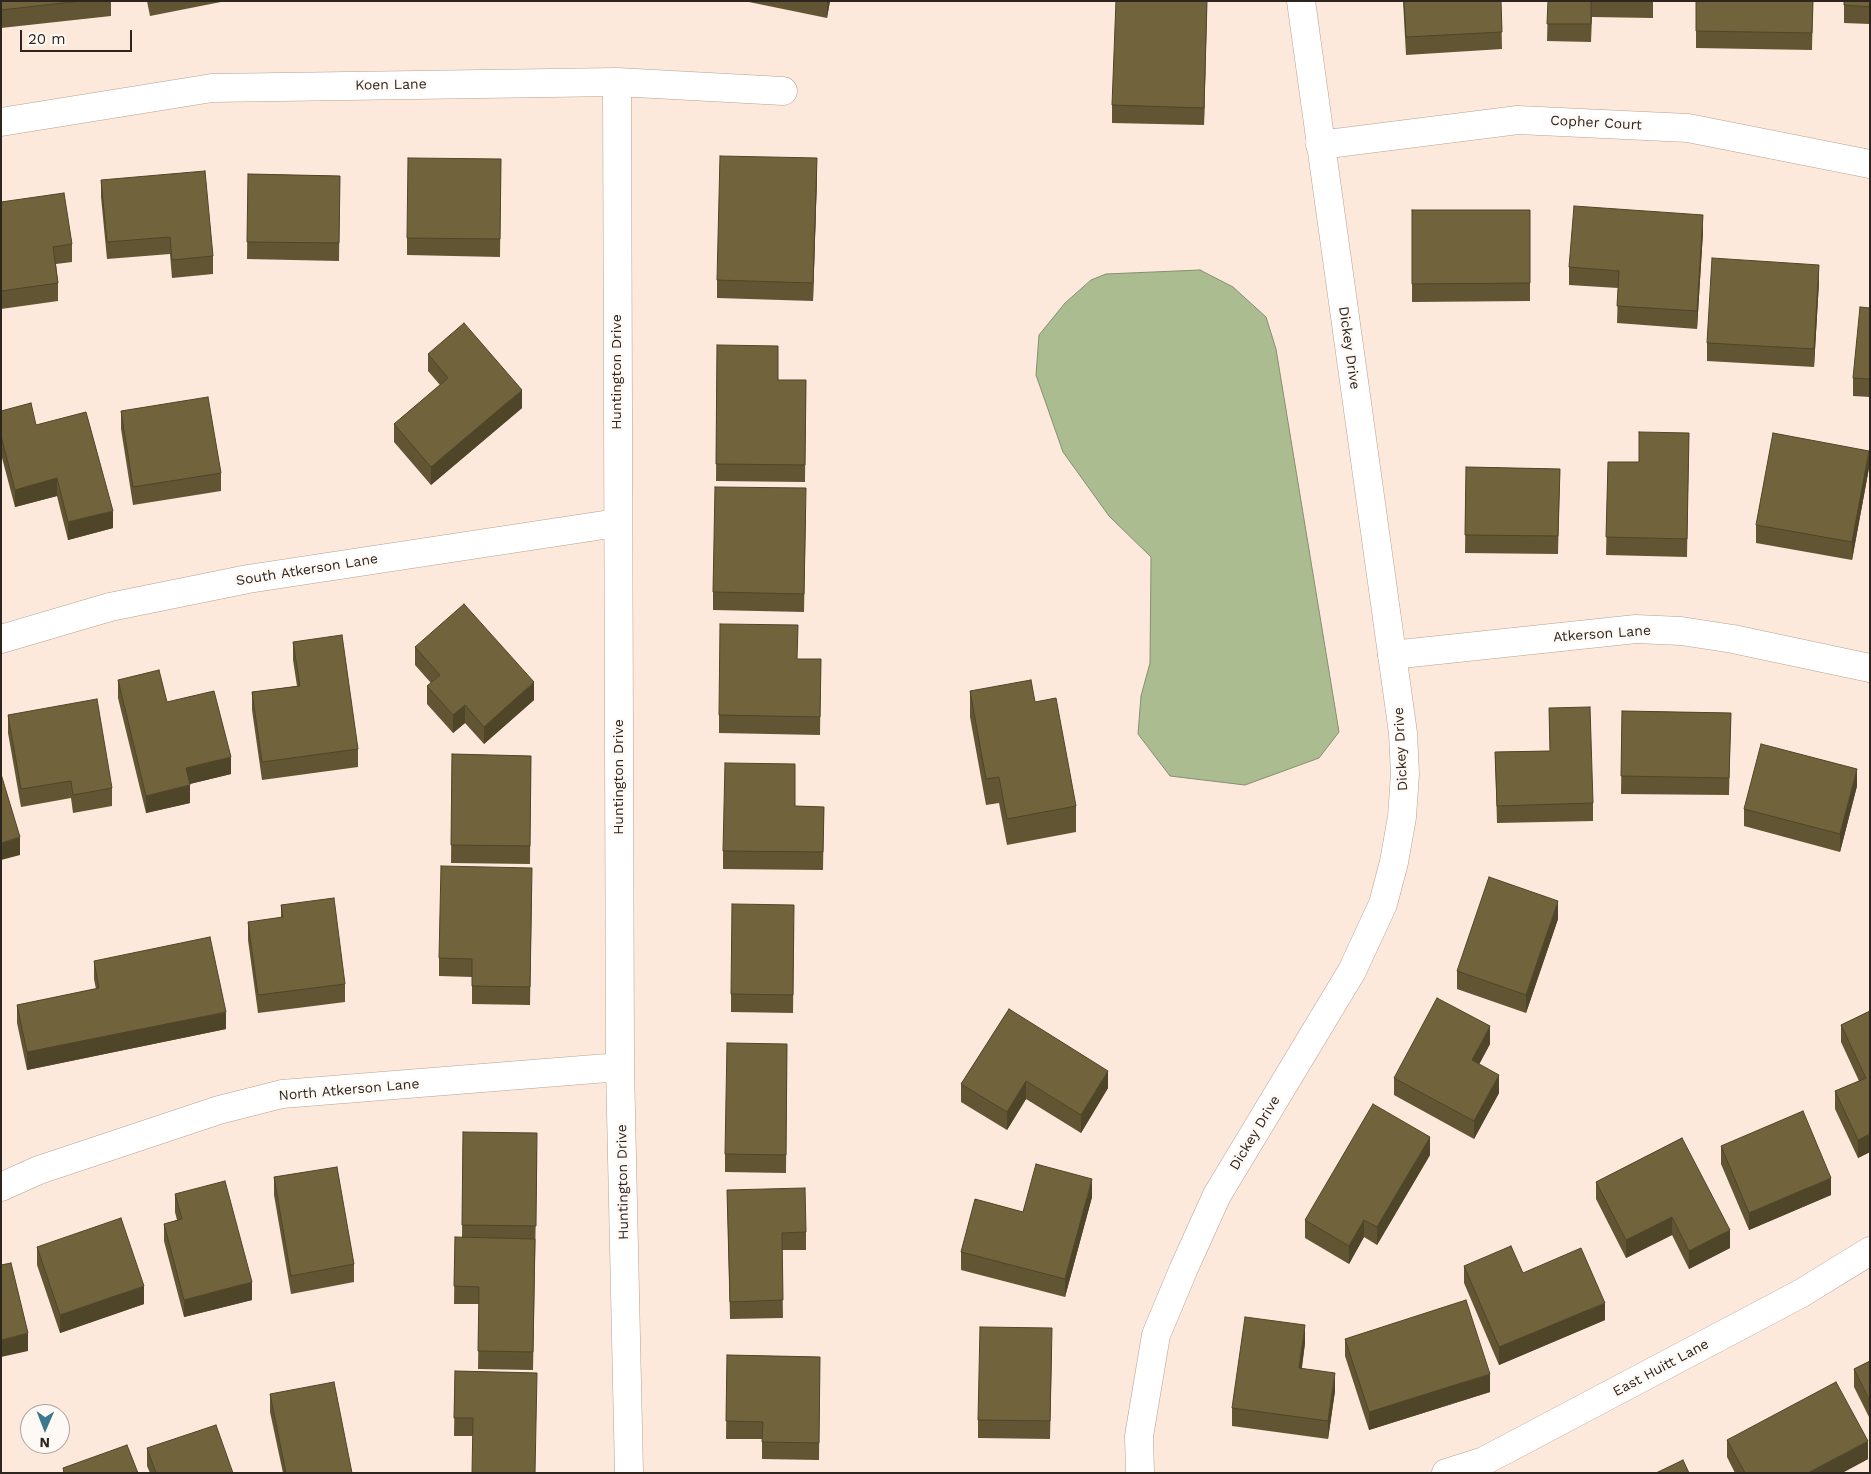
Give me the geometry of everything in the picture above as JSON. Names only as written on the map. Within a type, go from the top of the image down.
[{"type":"street","name":"Dickey Drive","points":[[1140,1473],[1139,1436],[1156,1335],[1217,1195],[1352,971],[1383,904],[1394,862],[1402,817],[1405,774],[1403,733],[1301,1]]},
{"type":"street","name":"Koen Lane","points":[[1,122],[212,88],[616,82],[783,91]]},
{"type":"street","name":"Huntington Drive","points":[[616,82],[620,1067],[629,1473]]},
{"type":"street","name":"Copher Court","points":[[1320,145],[1518,120],[1688,128],[1870,164]]},
{"type":"street","name":"South Atkerson Lane","points":[[1,639],[110,607],[248,579],[617,523]]},
{"type":"street","name":"Atkerson Lane","points":[[1392,655],[1636,629],[1680,631],[1733,639],[1870,668]]},
{"type":"street","name":"North Atkerson Lane","points":[[1,1187],[48,1167],[218,1110],[282,1094],[620,1067]]},
{"type":"street","name":"East Huitt Lane","points":[[1446,1473],[1484,1461],[1800,1294],[1870,1251]]},
{"type":"shaded area","points":[[1200,270],[1233,287],[1266,317],[1276,349],[1339,732],[1319,758],[1245,785],[1170,776],[1138,734],[1141,696],[1150,663],[1151,557],[1109,516],[1063,452],[1036,375],[1039,335],[1065,303],[1091,280],[1106,274]]},
{"type":"building","points":[[1,1],[81,1],[1,10]]},
{"type":"building","points":[[1116,1],[1207,1],[1204,108],[1112,105]]},
{"type":"building","points":[[1404,1],[1501,1],[1502,32],[1406,37]]},
{"type":"building","points":[[1548,1],[1591,1],[1591,24],[1547,24]]},
{"type":"building","points":[[1696,1],[1813,1],[1812,33],[1696,31]]},
{"type":"building","points":[[1844,1],[1870,1],[1870,7],[1844,5]]},
{"type":"building","points":[[720,156],[817,158],[813,283],[717,280]]},
{"type":"building","points":[[408,158],[501,159],[500,239],[407,238]]},
{"type":"building","points":[[205,171],[213,256],[172,260],[170,237],[107,242],[101,180]]},
{"type":"building","points":[[248,174],[340,176],[339,243],[247,242]]},
{"type":"building","points":[[64,193],[72,244],[53,247],[58,283],[1,291],[1,202]]},
{"type":"building","points":[[1574,206],[1703,215],[1697,311],[1617,306],[1619,271],[1569,267]]},
{"type":"building","points":[[1412,210],[1530,210],[1530,283],[1412,284]]},
{"type":"building","points":[[1712,258],[1819,265],[1814,349],[1707,343]]},
{"type":"building","points":[[1860,307],[1870,308],[1870,379],[1853,378]]},
{"type":"building","points":[[464,323],[522,390],[431,467],[394,424],[448,378],[428,354]]},
{"type":"building","points":[[717,345],[778,346],[778,380],[806,380],[805,465],[716,464]]},
{"type":"building","points":[[208,397],[221,473],[133,487],[121,411]]},
{"type":"building","points":[[31,403],[36,425],[86,412],[113,511],[68,522],[57,478],[15,490],[1,436],[1,411]]},
{"type":"building","points":[[1639,432],[1689,433],[1687,539],[1606,537],[1608,462],[1639,462]]},
{"type":"building","points":[[1773,433],[1869,451],[1852,542],[1756,525]]},
{"type":"building","points":[[1466,467],[1560,469],[1558,536],[1465,535]]},
{"type":"building","points":[[715,487],[806,488],[804,594],[713,592]]},
{"type":"building","points":[[464,604],[534,682],[484,727],[465,705],[453,715],[427,686],[440,675],[415,647]]},
{"type":"building","points":[[720,624],[798,625],[797,659],[821,659],[820,717],[719,715]]},
{"type":"building","points":[[342,635],[358,749],[262,762],[252,692],[300,686],[293,642]]},
{"type":"building","points":[[159,670],[167,702],[214,691],[231,757],[186,768],[190,785],[146,796],[118,680]]},
{"type":"building","points":[[1031,680],[1035,702],[1056,698],[1076,806],[1007,819],[999,777],[986,779],[970,691]]},
{"type":"building","points":[[97,699],[112,788],[73,795],[71,781],[21,789],[8,715]]},
{"type":"building","points":[[1590,707],[1593,803],[1497,806],[1495,752],[1550,751],[1549,708]]},
{"type":"building","points":[[1622,711],[1731,713],[1729,778],[1621,776]]},
{"type":"building","points":[[1761,744],[1857,769],[1840,834],[1744,809]]},
{"type":"building","points":[[452,754],[531,756],[530,846],[451,845]]},
{"type":"building","points":[[725,763],[795,764],[795,806],[824,807],[823,852],[723,851]]},
{"type":"building","points":[[1,774],[20,837],[1,843]]},
{"type":"building","points":[[441,866],[532,868],[530,987],[472,986],[472,959],[439,958]]},
{"type":"building","points":[[1489,877],[1558,901],[1526,995],[1457,971]]},
{"type":"building","points":[[334,898],[345,984],[258,995],[248,922],[283,917],[281,905]]},
{"type":"building","points":[[732,904],[794,905],[793,995],[731,994]]},
{"type":"building","points":[[210,937],[226,1012],[27,1052],[17,1005],[99,988],[94,961]]},
{"type":"building","points":[[1437,998],[1490,1026],[1472,1060],[1499,1075],[1474,1121],[1394,1078]]},
{"type":"building","points":[[1009,1009],[1108,1071],[1081,1115],[1026,1081],[1007,1112],[961,1084]]},
{"type":"building","points":[[1870,1011],[1870,1134],[1858,1140],[1835,1091],[1866,1078],[1841,1025]]},
{"type":"building","points":[[727,1043],[787,1044],[786,1155],[725,1154]]},
{"type":"building","points":[[1373,1104],[1430,1137],[1377,1227],[1364,1220],[1349,1246],[1305,1220]]},
{"type":"building","points":[[1803,1111],[1831,1178],[1749,1213],[1721,1146]]},
{"type":"building","points":[[463,1132],[537,1133],[536,1226],[462,1225]]},
{"type":"building","points":[[1682,1138],[1730,1230],[1689,1251],[1672,1217],[1626,1240],[1596,1182]]},
{"type":"building","points":[[1036,1164],[1092,1179],[1065,1279],[961,1252],[975,1199],[1023,1212]]},
{"type":"building","points":[[337,1167],[354,1264],[291,1276],[274,1177]]},
{"type":"building","points":[[225,1181],[252,1282],[184,1300],[164,1224],[182,1219],[175,1194]]},
{"type":"building","points":[[805,1188],[806,1232],[782,1233],[783,1300],[730,1302],[727,1190]]},
{"type":"building","points":[[121,1218],[144,1286],[60,1315],[37,1247]]},
{"type":"building","points":[[455,1237],[535,1239],[533,1352],[478,1351],[479,1287],[454,1286]]},
{"type":"building","points":[[1511,1246],[1523,1273],[1581,1248],[1605,1303],[1499,1347],[1464,1266]]},
{"type":"building","points":[[11,1263],[28,1333],[1,1340],[1,1265]]},
{"type":"building","points":[[1466,1300],[1490,1374],[1369,1412],[1345,1339]]},
{"type":"building","points":[[1245,1317],[1305,1325],[1299,1368],[1335,1373],[1328,1421],[1232,1408]]},
{"type":"building","points":[[980,1327],[1052,1328],[1050,1421],[978,1420]]},
{"type":"building","points":[[727,1355],[820,1357],[819,1443],[762,1442],[763,1422],[726,1421]]},
{"type":"building","points":[[1870,1361],[1870,1401],[1854,1369]]},
{"type":"building","points":[[455,1371],[537,1373],[535,1473],[472,1473],[473,1418],[454,1418]]},
{"type":"building","points":[[334,1382],[352,1473],[286,1473],[270,1394]]},
{"type":"building","points":[[1836,1382],[1868,1441],[1808,1473],[1745,1473],[1727,1440]]},
{"type":"building","points":[[216,1425],[233,1473],[156,1473],[147,1448]]},
{"type":"building","points":[[127,1445],[138,1473],[64,1473],[63,1468]]},
{"type":"building","points":[[1683,1460],[1689,1473],[1656,1473]]}]
